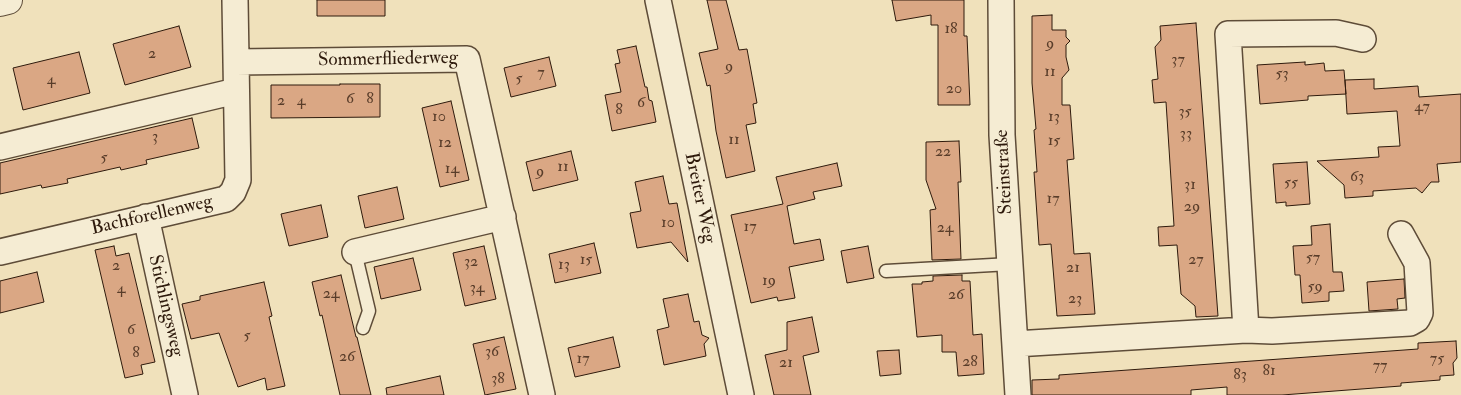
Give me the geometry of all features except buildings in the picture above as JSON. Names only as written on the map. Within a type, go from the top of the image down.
[{"type":"street","points":[[0,2],[8,0]]},
{"type":"street","name":"Bachforellenweg","points":[[0,252],[226,199],[233,192],[238,180],[234,0]]},
{"type":"street","name":"Breiter Weg","points":[[658,0],[741,395]]},
{"type":"street","name":"Steinstraße","points":[[1000,0],[1002,135],[1018,395]]},
{"type":"street","points":[[1246,330],[1228,34],[1336,33],[1363,39]]},
{"type":"street","name":"Sommerfliederweg","points":[[236,62],[467,59],[542,395]]},
{"type":"street","points":[[0,147],[236,91]]},
{"type":"street","name":"Stichlingsweg","points":[[146,218],[185,395]]},
{"type":"street","points":[[355,252],[503,218]]},
{"type":"street","points":[[1015,344],[1246,330],[1272,331],[1410,323],[1417,319],[1420,306],[1417,263],[1401,234]]},
{"type":"lane","points":[[355,252],[368,311],[363,328]]},
{"type":"lane","points":[[886,271],[1010,264]]}]
